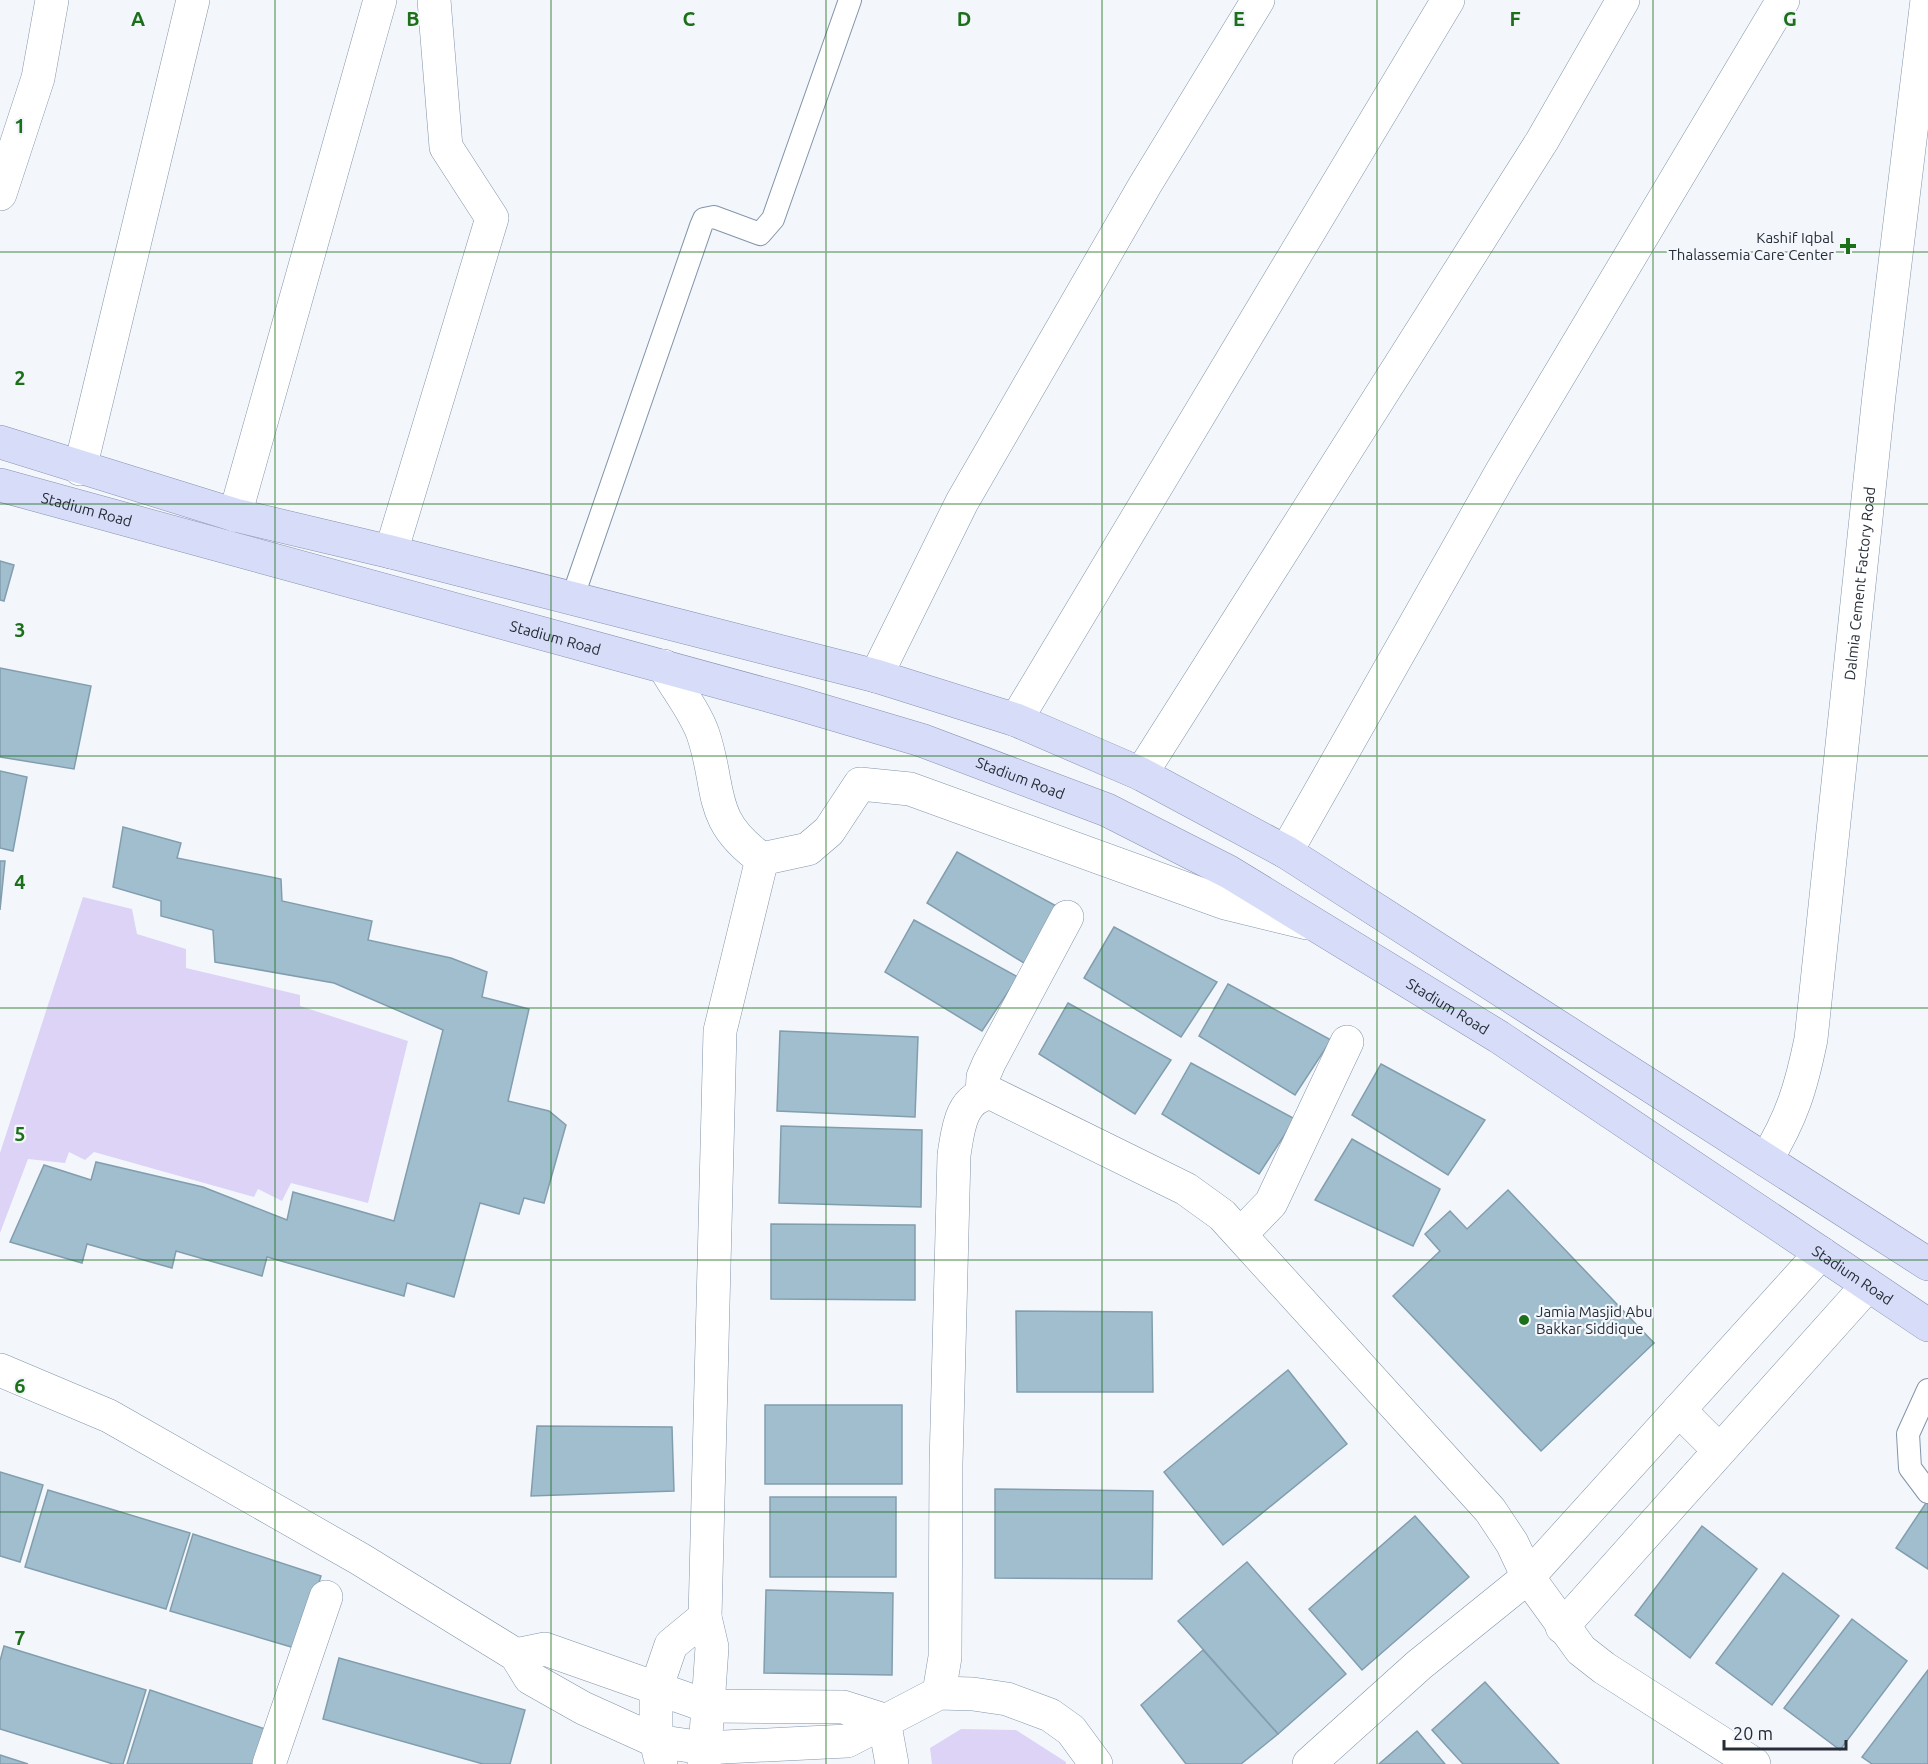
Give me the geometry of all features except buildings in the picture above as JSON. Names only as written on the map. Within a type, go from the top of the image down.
[{"type":"main road","points":[[0,442],[80,469],[236,515],[391,552],[876,676],[1016,720],[1141,774],[1286,852],[1928,1264]]},
{"type":"main road","name":"Stadium Road","points":[[0,485],[664,666],[921,740],[1107,810],[1229,872],[1323,927],[1499,1037],[1928,1325]]},
{"type":"street","points":[[0,194],[38,78],[52,0]]},
{"type":"street","points":[[80,469],[194,0]]},
{"type":"street","points":[[236,515],[380,0]]},
{"type":"street","points":[[391,552],[492,218],[446,147],[434,0]]},
{"type":"street","points":[[876,676],[962,502],[1145,185],[1258,0]]},
{"type":"street","points":[[1016,720],[1448,0]]},
{"type":"street","points":[[1141,774],[1542,141],[1623,0]]},
{"type":"street","points":[[1286,852],[1502,471],[1783,0]]},
{"type":"street","name":"Dalmia Cement Factory Road","points":[[1766,1160],[1787,1126],[1797,1100],[1811,1039],[1879,395],[1927,0]]},
{"type":"street","points":[[664,666],[703,733],[720,813],[749,849],[762,859],[808,849],[829,831],[860,784],[910,789],[1225,903],[1323,927]]},
{"type":"street","points":[[704,1756],[712,1647],[705,1617],[720,1031],[762,859]]},
{"type":"street","points":[[982,1094],[983,1077],[989,1064],[1067,917]]},
{"type":"street","points":[[1241,1234],[1271,1203],[1347,1042]]},
{"type":"street","points":[[939,1693],[945,1657],[946,1464],[954,1155],[960,1120],[969,1104],[982,1094],[1002,1096],[1186,1189],[1206,1202],[1241,1234],[1490,1510],[1512,1543],[1528,1577],[1562,1627],[1581,1650],[1605,1668],[1754,1764]]},
{"type":"street","points":[[1309,1764],[1419,1665],[1528,1577],[1821,1253]]},
{"type":"street","points":[[1562,1627],[1868,1285]]},
{"type":"street","points":[[0,1370],[109,1416],[360,1558],[516,1655],[530,1678],[659,1753],[704,1756],[847,1741],[939,1693],[1007,1699],[1050,1715],[1071,1730],[1096,1764]]},
{"type":"street","points":[[1679,1410],[1719,1450]]},
{"type":"street","points":[[269,1764],[326,1597]]},
{"type":"street","points":[[659,1753],[656,1689],[671,1645],[705,1617]]},
{"type":"street","points":[[516,1655],[545,1649],[707,1706],[843,1707],[884,1720]]},
{"type":"street","points":[[884,1720],[892,1764]]},
{"type":"lane","points":[[572,599],[704,219],[714,217],[760,234],[773,219],[850,0]]},
{"type":"lane","points":[[1928,1390],[1908,1434],[1910,1468],[1928,1492]]},
{"type":"shaded area","points":[[83,897],[132,909],[137,934],[186,949],[186,968],[300,995],[300,1006],[408,1041],[368,1203],[291,1183],[282,1201],[258,1189],[254,1197],[94,1152],[85,1160],[69,1152],[65,1163],[28,1159],[0,1233],[0,1153]]},
{"type":"shaded area","points":[[961,1729],[1016,1730],[1066,1764],[932,1764],[930,1748]]},
{"type":"place","name":"Kashif Iqbal Thalassemia Care Center","points":[[1848,246]]},
{"type":"place","name":"Jamia Masjid Abu Bakkar Siddique","points":[[1524,1320]]}]
